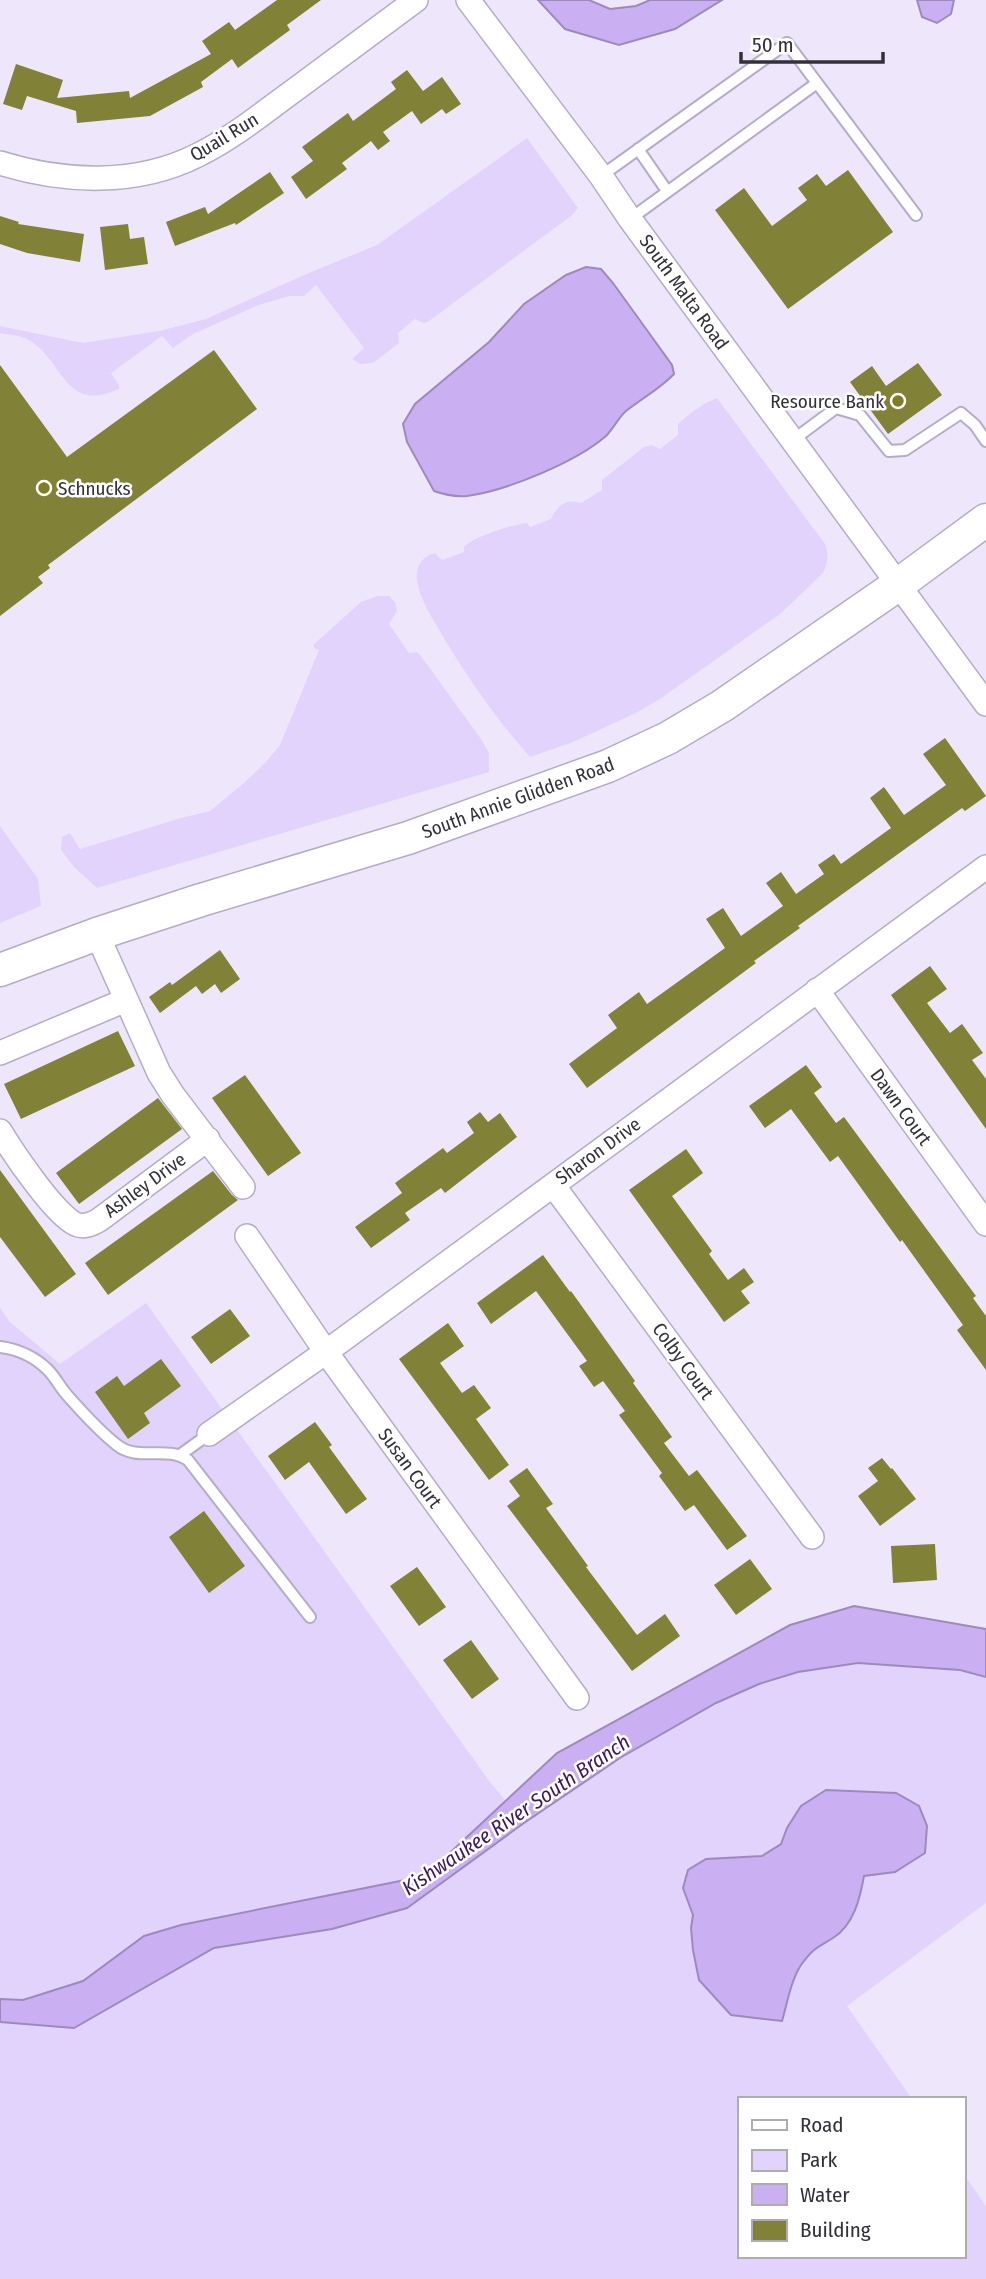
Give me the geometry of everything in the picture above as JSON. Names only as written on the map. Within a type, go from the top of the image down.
[{"type":"main road","name":"South Annie Glidden Road","points":[[0,970],[201,900],[408,838],[608,766],[668,738],[722,706],[899,584],[986,520]]},
{"type":"street","name":"Quail Run","points":[[0,163],[26,171],[104,179],[150,173],[197,156],[245,127],[416,0]]},
{"type":"street","name":"South Malta Road","points":[[468,0],[601,176],[986,705]]},
{"type":"street","name":"Sharon Drive","points":[[209,1434],[326,1352],[986,867]]},
{"type":"street","points":[[97,934],[159,1073],[243,1187]]},
{"type":"street","name":"Dawn Court","points":[[817,990],[986,1224]]},
{"type":"street","points":[[0,1053],[125,1000]]},
{"type":"street","name":"Ashley Drive","points":[[0,1131],[55,1208],[74,1224],[81,1226],[99,1220],[208,1139]]},
{"type":"street","name":"Colby Court","points":[[554,1185],[812,1537]]},
{"type":"street","name":"Susan Court","points":[[247,1236],[326,1352],[577,1698]]},
{"type":"lane","points":[[601,176],[787,43],[916,215]]},
{"type":"lane","points":[[630,219],[817,83]]},
{"type":"lane","points":[[638,149],[667,191]]},
{"type":"lane","points":[[793,440],[836,408],[860,415],[889,451],[905,450],[961,413],[975,425],[986,442]]},
{"type":"lane","points":[[0,1347],[17,1350],[48,1370],[76,1405],[118,1446],[142,1454],[172,1452],[188,1461],[310,1617]]},
{"type":"lane","points":[[180,1455],[209,1434]]},
{"type":"green space","points":[[527,138],[578,208],[571,216],[429,321],[424,323],[415,319],[398,333],[399,343],[373,363],[360,364],[352,359],[364,348],[316,285],[304,296],[289,296],[259,305],[193,334],[173,348],[162,336],[111,373],[119,389],[100,395],[86,395],[75,389],[39,348],[27,339],[0,333],[0,326],[83,343],[159,331],[206,319],[377,245]]},
{"type":"green space","points":[[717,398],[825,544],[827,559],[823,573],[780,614],[660,699],[573,742],[530,757],[481,696],[432,618],[418,588],[417,571],[420,563],[435,553],[442,560],[464,552],[464,547],[469,543],[494,532],[527,523],[530,527],[551,519],[559,506],[567,502],[581,503],[602,490],[602,480],[644,447],[652,445],[660,449],[678,435],[678,424],[696,409]]},
{"type":"green space","points":[[377,596],[389,596],[395,602],[397,611],[389,624],[409,653],[417,652],[421,656],[481,739],[489,753],[489,772],[97,888],[74,867],[61,850],[62,837],[70,833],[80,849],[210,811],[244,783],[280,745],[319,650],[313,645],[361,602]]},
{"type":"green space","points":[[0,826],[38,879],[41,906],[0,923]]},
{"type":"green space","points":[[146,1303],[490,1782],[524,1823],[656,1737],[717,1702],[761,1683],[817,1669],[873,1664],[930,1667],[986,1677],[986,1903],[847,2006],[911,2097],[738,2097],[738,2258],[965,2258],[965,2176],[986,2206],[986,2279],[0,2279],[0,1308],[10,1322],[60,1364]]},
{"type":"water","points":[[538,0],[589,0],[610,9],[636,6],[650,0],[722,0],[675,29],[619,45],[565,29]]},
{"type":"water","points":[[917,0],[954,0],[951,14],[937,23],[922,17]]},
{"type":"water","points":[[586,267],[601,269],[613,283],[672,365],[674,374],[626,411],[606,436],[559,465],[520,482],[483,493],[458,496],[434,491],[407,442],[403,424],[415,404],[489,342],[524,304],[566,275]]},
{"type":"water","name":"Kishwaukee River South Branch","points":[[854,1606],[986,1629],[986,1677],[960,1670],[858,1663],[798,1672],[759,1684],[716,1703],[620,1758],[524,1823],[407,1908],[332,1929],[214,1948],[74,2028],[0,2022],[0,1999],[23,2000],[83,1981],[144,1936],[181,1925],[425,1876],[557,1753],[790,1625]]},
{"type":"water","points":[[826,1790],[896,1793],[919,1806],[927,1826],[925,1853],[895,1872],[864,1876],[858,1902],[846,1926],[812,1952],[798,1971],[782,2021],[731,2015],[699,1980],[693,1950],[693,1915],[683,1888],[688,1870],[706,1859],[762,1856],[781,1844],[787,1828],[801,1806]]},
{"type":"building","points":[[277,0],[321,0],[287,25],[290,30],[238,68],[232,59],[201,82],[203,87],[150,116],[77,123],[76,111],[27,96],[22,110],[3,104],[16,64],[63,80],[57,98],[129,91],[130,98],[211,54],[202,41],[229,22],[235,30]]},
{"type":"building","points":[[407,70],[423,91],[442,77],[461,104],[446,114],[442,109],[421,124],[412,111],[383,132],[390,141],[378,150],[371,141],[342,163],[347,169],[306,199],[291,177],[313,161],[302,147],[348,113],[353,121],[396,89],[391,82]]},
{"type":"building","points":[[848,170],[893,232],[788,309],[715,210],[744,188],[772,226],[807,200],[798,188],[817,174],[826,186]]},
{"type":"building","points":[[270,172],[284,193],[236,225],[235,223],[175,246],[166,222],[205,207],[208,214]]},
{"type":"building","points":[[0,216],[19,222],[18,224],[84,234],[80,262],[27,253],[0,244]]},
{"type":"building","points":[[128,224],[130,239],[144,237],[148,264],[105,270],[100,227]]},
{"type":"building","points":[[214,350],[257,409],[48,565],[50,568],[38,577],[43,583],[0,616],[0,365],[67,457]]},
{"type":"building","points":[[918,363],[942,395],[888,434],[850,382],[872,366],[886,386]]},
{"type":"building","points":[[945,738],[986,796],[965,811],[962,808],[798,926],[800,928],[754,961],[756,963],[587,1088],[569,1064],[617,1028],[608,1015],[639,992],[647,1004],[725,948],[706,919],[723,908],[741,936],[783,906],[766,883],[781,872],[796,894],[824,874],[818,865],[834,854],[841,864],[891,828],[870,798],[884,787],[904,815],[946,785],[923,754]]},
{"type":"building","points":[[220,950],[240,979],[221,993],[215,984],[202,994],[196,986],[160,1013],[149,997],[170,982],[172,985]]},
{"type":"building","points":[[930,966],[947,989],[927,1003],[950,1033],[962,1024],[983,1053],[972,1060],[986,1079],[986,1129],[891,995]]},
{"type":"building","points":[[118,1031],[135,1066],[21,1119],[4,1084]]},
{"type":"building","points":[[806,1065],[822,1087],[814,1093],[836,1123],[844,1117],[976,1296],[973,1298],[986,1316],[986,1370],[957,1330],[963,1325],[838,1156],[830,1162],[791,1109],[765,1128],[749,1106]]},
{"type":"building","points":[[245,1075],[301,1153],[268,1176],[212,1098]]},
{"type":"building","points":[[158,1098],[182,1129],[79,1204],[56,1173]]},
{"type":"building","points":[[480,1112],[488,1122],[500,1113],[517,1137],[445,1193],[441,1188],[405,1213],[410,1220],[371,1248],[355,1227],[402,1193],[395,1183],[443,1148],[447,1153],[474,1133],[467,1122]]},
{"type":"building","points":[[686,1149],[703,1173],[672,1196],[712,1251],[709,1254],[728,1280],[744,1268],[754,1282],[741,1291],[750,1303],[724,1322],[629,1190]]},
{"type":"building","points":[[0,1170],[76,1274],[45,1297],[0,1237]]},
{"type":"building","points":[[213,1171],[238,1200],[108,1295],[85,1263]]},
{"type":"building","points":[[543,1255],[635,1381],[633,1383],[672,1437],[664,1443],[689,1476],[697,1470],[747,1536],[727,1550],[694,1505],[685,1511],[659,1476],[662,1473],[619,1415],[625,1411],[603,1381],[594,1387],[579,1366],[587,1361],[536,1291],[491,1324],[477,1303]]},
{"type":"building","points":[[230,1309],[250,1336],[211,1364],[191,1337]]},
{"type":"building","points":[[448,1323],[464,1346],[440,1363],[462,1393],[474,1385],[491,1408],[476,1419],[509,1465],[489,1480],[399,1359]]},
{"type":"building","points":[[161,1359],[181,1386],[144,1413],[150,1423],[128,1439],[95,1392],[117,1376],[124,1386]]},
{"type":"building","points":[[315,1422],[332,1445],[329,1447],[367,1499],[346,1514],[309,1462],[285,1480],[268,1456]]},
{"type":"building","points":[[882,1458],[916,1499],[880,1526],[858,1496],[878,1481],[868,1468]]},
{"type":"building","points":[[527,1468],[553,1504],[546,1508],[637,1635],[665,1614],[680,1636],[632,1671],[507,1506],[520,1496],[509,1481]]},
{"type":"building","points":[[204,1511],[245,1566],[209,1593],[169,1537]]},
{"type":"building","points":[[935,1544],[937,1580],[893,1583],[891,1546]]},
{"type":"building","points":[[750,1559],[772,1589],[736,1615],[714,1585]]},
{"type":"building","points":[[417,1567],[446,1607],[419,1626],[390,1586]]},
{"type":"building","points":[[471,1640],[499,1679],[472,1699],[443,1660]]},
{"type":"place","name":"Resource Bank","points":[[898,401]]},
{"type":"place","name":"Schnucks","points":[[44,488]]}]
